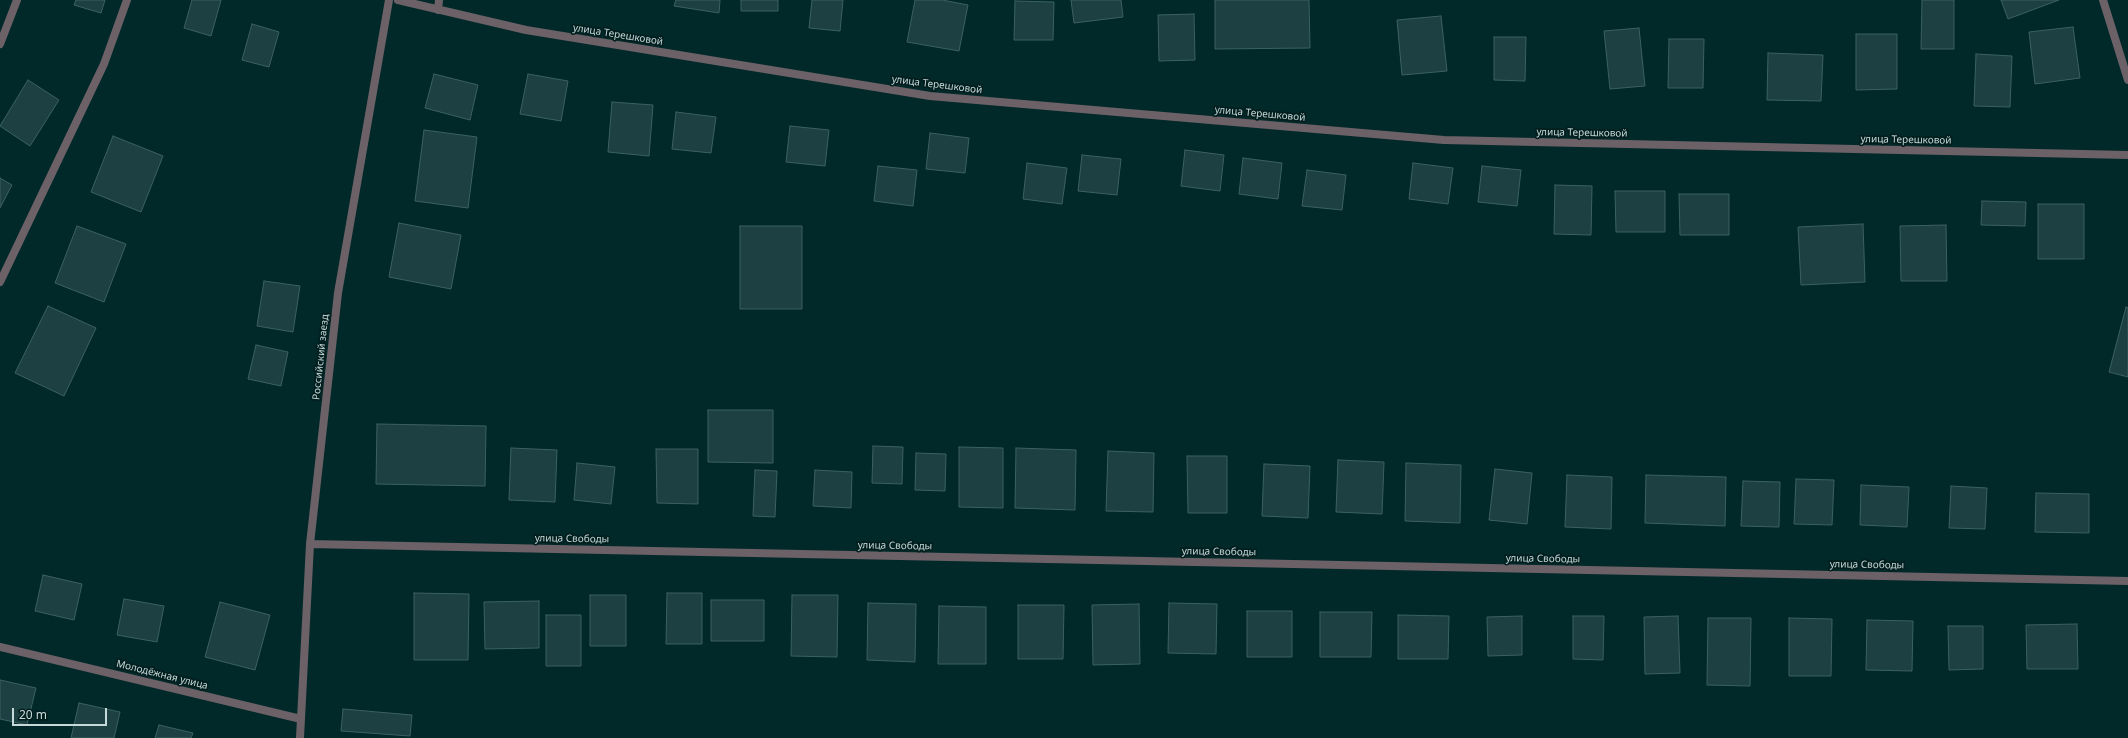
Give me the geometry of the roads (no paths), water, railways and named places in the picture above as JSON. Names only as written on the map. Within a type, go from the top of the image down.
[{"type":"street","points":[[0,44],[17,0]]},
{"type":"street","points":[[0,282],[104,64],[127,0]]},
{"type":"street","name":"Российский заезд","points":[[301,719],[310,544],[338,293],[389,0]]},
{"type":"street","name":"улица Терешковой","points":[[398,0],[526,30],[922,95],[953,98],[1444,140],[2128,155]]},
{"type":"street","points":[[438,10],[440,0]]},
{"type":"street","points":[[2103,0],[2128,80]]},
{"type":"street","name":"улица Свободы","points":[[310,544],[2128,581]]},
{"type":"street","name":"Молодёжная улица","points":[[0,647],[301,719]]},
{"type":"street","points":[[300,738],[301,719]]}]
